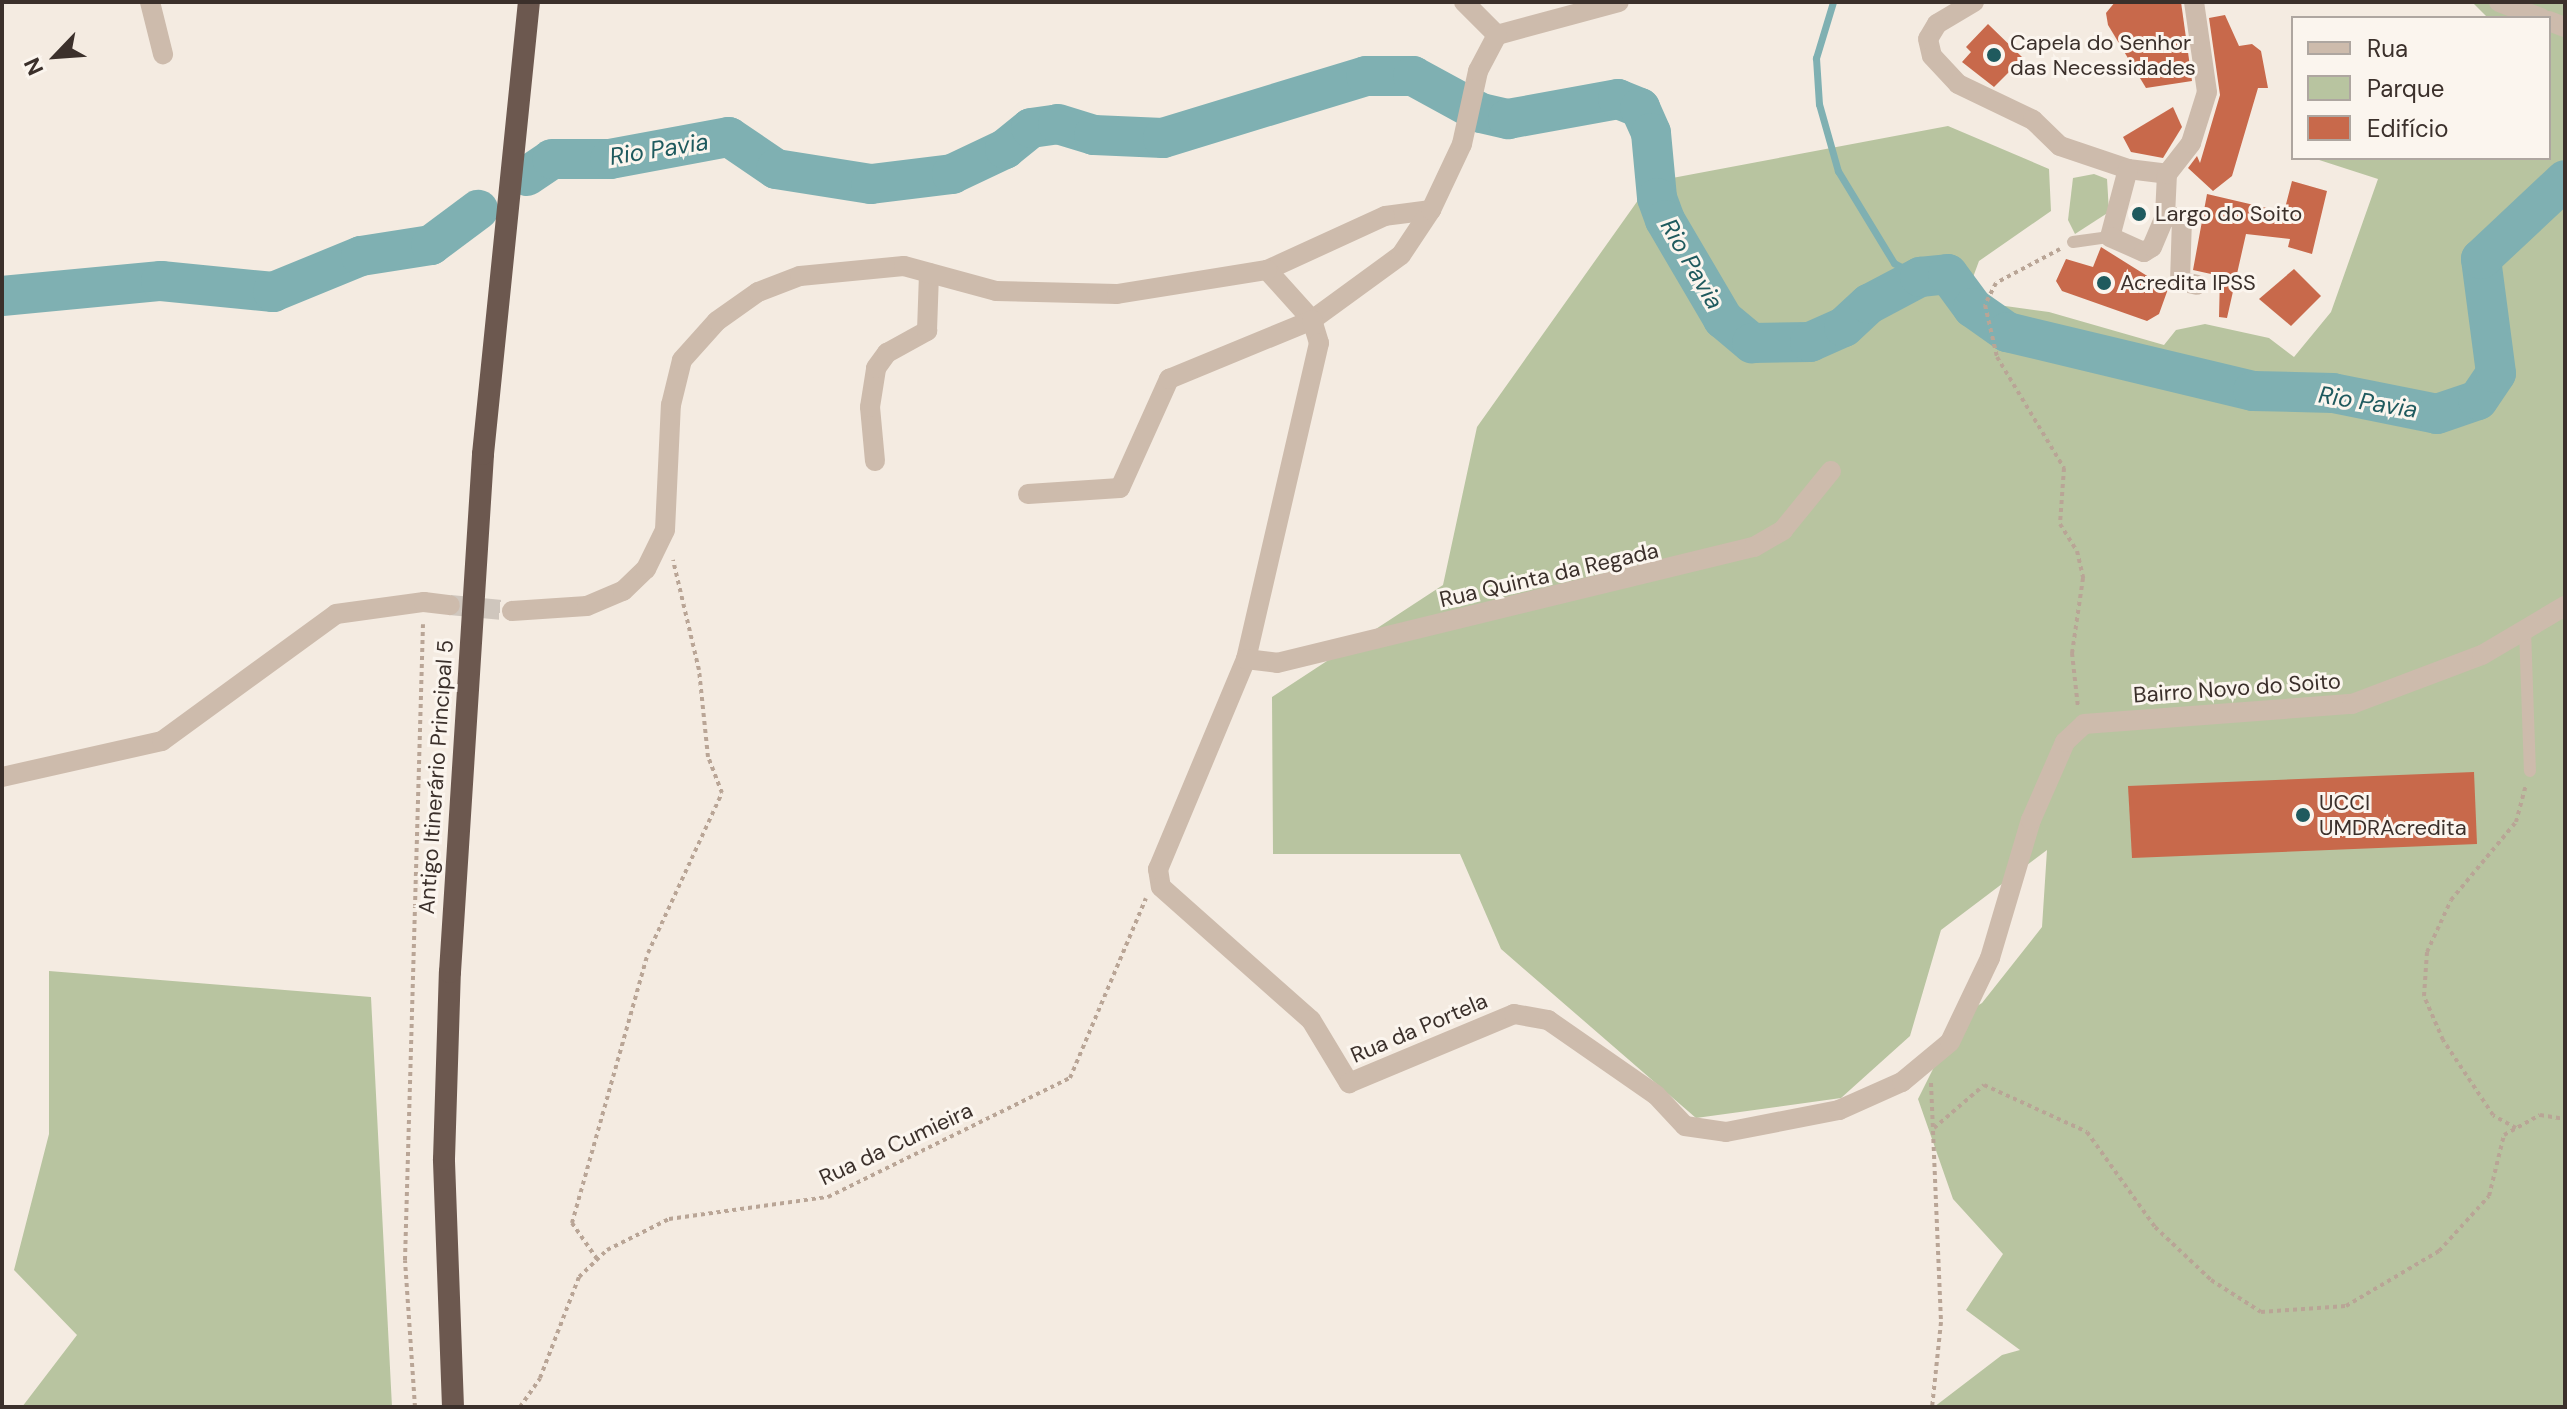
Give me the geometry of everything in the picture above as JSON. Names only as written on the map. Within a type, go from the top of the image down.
[{"type":"highway","name":"Antigo Itinerário Principal 5","points":[[511,152],[516,2]]},
{"type":"highway","name":"Antigo Itinerário Principal 5","points":[[453,1407],[444,1159],[450,972],[483,454],[511,152],[529,2]]},
{"type":"street","points":[[150,2],[163,54]]},
{"type":"street","points":[[1464,2],[1497,35]]},
{"type":"street","points":[[1497,35],[1619,2]]},
{"type":"street","points":[[1974,2],[1930,30],[1927,47],[1979,99],[2033,120],[2060,146],[2128,169],[2167,174]]},
{"type":"street","points":[[2128,169],[2110,237],[2149,250],[2165,216],[2167,174],[2191,143],[2207,92],[2194,2]]},
{"type":"street","points":[[2499,2],[2536,16]]},
{"type":"street","points":[[1028,494],[1120,488],[1169,379],[1312,320],[1401,255],[1431,210],[1497,35]]},
{"type":"street","points":[[512,611],[587,606],[623,591],[646,569],[665,530],[671,405],[682,360],[717,321],[758,292],[800,276],[904,266],[996,291],[1117,294],[1267,270],[1385,216],[1431,210]]},
{"type":"street","points":[[2165,216],[2179,215],[2183,222],[2180,281],[2197,285]]},
{"type":"street","points":[[1161,887],[1158,869],[1246,659],[1319,343],[1312,320],[1267,270]]},
{"type":"street","points":[[875,461],[870,407],[876,368],[887,353],[927,331],[929,273]]},
{"type":"street","name":"Rua Quinta da Regada","points":[[1246,659],[1277,663],[1754,547],[1783,530],[1831,471]]},
{"type":"street","points":[[2,777],[162,741],[336,614],[424,602],[450,605]]},
{"type":"street","name":"Bairro Novo do Soito","points":[[2084,724],[2352,704],[2482,655],[2565,606]]},
{"type":"street","name":"Rua da Portela","points":[[1161,887],[1311,1020],[1349,1083],[1514,1014],[1548,1020],[1656,1095],[1685,1126],[1726,1132],[1839,1110],[1902,1082],[1950,1042],[1990,958],[2031,820],[2065,742],[2084,724]]},
{"type":"lane","points":[[2073,242],[2110,237]]},
{"type":"lane","points":[[2525,630],[2530,771]]},
{"type":"path","points":[[2073,242],[1996,283],[1985,305],[1997,357],[2064,468],[2060,524],[2077,551],[2083,578],[2072,653],[2084,724]]},
{"type":"path","points":[[597,1259],[572,1223],[648,953],[722,793],[708,757],[699,670],[665,530]]},
{"type":"path","points":[[415,1407],[405,1260],[424,602]]},
{"type":"path","points":[[2516,1128],[2493,1115],[2443,1040],[2424,996],[2427,952],[2451,900],[2516,822],[2530,771]]},
{"type":"path","name":"Rua da Cumieira","points":[[520,1407],[540,1378],[579,1277],[597,1259],[669,1219],[828,1197],[1070,1078],[1147,896],[1161,887]]},
{"type":"path","points":[[1932,1059],[1941,1322],[1932,1407]]},
{"type":"path","points":[[1934,1128],[1984,1085],[2087,1132],[2155,1227],[2211,1280],[2261,1312],[2346,1306],[2439,1251],[2489,1196],[2504,1135],[2540,1115],[2565,1119]]},
{"type":"green space","points":[[2472,2],[2565,2],[2565,1407],[1934,1407],[2002,1355],[2020,1350],[1966,1310],[2003,1254],[1953,1199],[1918,1099],[1959,1017],[1982,1003],[2042,927],[2047,850],[1941,930],[1910,1036],[1841,1098],[1696,1118],[1501,949],[1460,854],[1273,854],[1272,697],[1443,585],[1477,427],[1651,182],[1948,126],[2049,169],[2051,211],[1979,261],[1972,280],[1998,305],[2049,312],[2164,345],[2176,330],[2205,324],[2269,338],[2294,357],[2331,312],[2378,179],[2319,160],[2551,160],[2551,16],[2486,16]]},
{"type":"green space","points":[[2094,174],[2107,179],[2109,212],[2075,234],[2068,220],[2073,178]]},
{"type":"green space","points":[[49,971],[371,997],[392,1407],[22,1407],[77,1335],[14,1270],[49,1134]]},
{"type":"building","points":[[2115,2],[2181,2],[2192,81],[2146,88],[2108,25],[2106,13]]},
{"type":"building","points":[[2225,15],[2239,46],[2252,44],[2261,51],[2268,88],[2258,88],[2232,176],[2213,191],[2188,168],[2197,156],[2200,163],[2220,95],[2209,18]]},
{"type":"building","name":"Capela do Senhor das Necessidades","points":[[1988,24],[2023,58],[1994,87],[1962,62],[1971,52],[1966,47]]},
{"type":"building","points":[[2173,107],[2182,127],[2163,158],[2131,152],[2123,137]]},
{"type":"building","points":[[2292,181],[2327,191],[2312,254],[2288,247],[2290,239],[2246,234],[2227,318],[2219,317],[2220,276],[2193,270],[2207,194],[2284,212]]},
{"type":"building","name":"Acredita IPSS","points":[[2101,247],[2168,289],[2159,314],[2147,321],[2062,291],[2056,281],[2066,259],[2093,267]]},
{"type":"building","points":[[2294,269],[2321,296],[2291,326],[2259,299]]},
{"type":"building","name":"UCCI UMDRAcredita","points":[[2474,772],[2477,844],[2132,858],[2128,786]]},
{"type":"waterway","points":[[1833,2],[1816,58],[1819,104],[1838,171],[1894,263],[1920,277]]},
{"type":"waterway","name":"Rio Pavia","points":[[527,176],[552,159],[610,159],[729,137],[776,169],[871,184],[952,174],[1005,149],[1031,128],[1058,124],[1094,135],[1163,138],[1366,76],[1413,76],[1481,113],[1508,119],[1618,99],[1640,108],[1651,133],[1657,198],[1665,220],[1723,319],[1752,343],[1810,342],[1844,327],[1869,304],[1920,277],[1948,274],[1973,308],[2007,332],[2253,391],[2333,393],[2437,414],[2478,400],[2496,373],[2481,259],[2565,180]]},
{"type":"waterway","points":[[2,296],[161,281],[273,292],[361,256],[431,245],[478,210]]},
{"type":"tunnel","points":[[450,605],[512,611]]},
{"type":"place","name":"Capela do Senhor das Necessidades","points":[[1994,55]]},
{"type":"place","name":"Largo do Soito","points":[[2139,214]]},
{"type":"place","name":"Acredita IPSS","points":[[2104,283]]},
{"type":"place","name":"UCCI UMDRAcredita","points":[[2303,815]]}]
